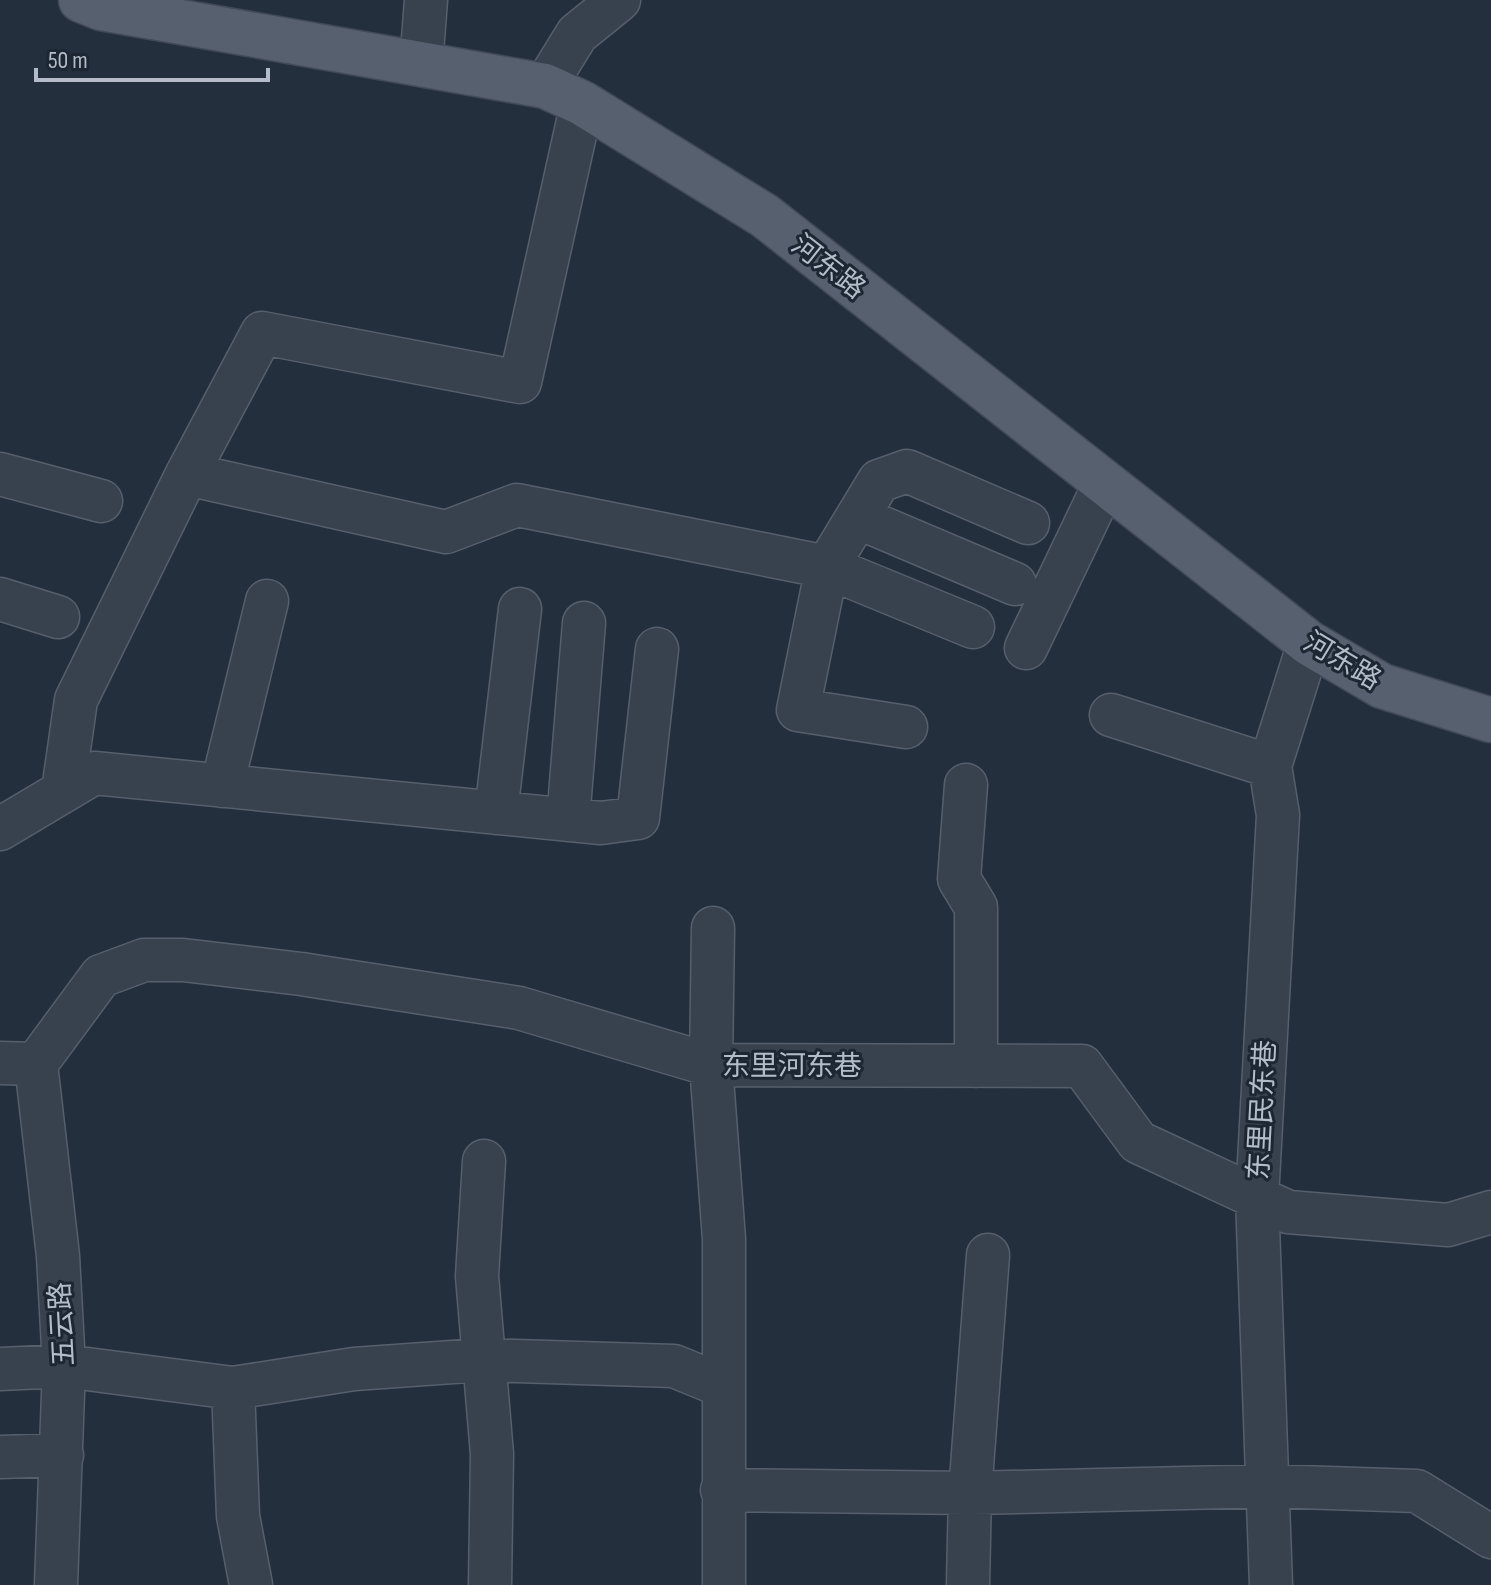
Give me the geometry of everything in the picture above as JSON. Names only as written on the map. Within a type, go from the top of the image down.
[{"type":"main road","name":"河东路","points":[[81,0],[101,8],[421,65],[564,95],[765,216],[1309,643],[1382,686],[1491,720]]},
{"type":"street","points":[[421,65],[426,0]]},
{"type":"street","points":[[63,791],[76,700],[187,474],[262,333],[520,382],[564,95],[577,34],[619,0]]},
{"type":"street","points":[[906,727],[798,710],[827,567],[879,481],[907,471],[1028,523]]},
{"type":"street","points":[[0,474],[101,501]]},
{"type":"street","points":[[187,474],[446,532],[517,505],[827,567],[973,627]]},
{"type":"street","points":[[1026,648],[1105,483]]},
{"type":"street","points":[[857,517],[1015,584]]},
{"type":"street","points":[[0,599],[58,617]]},
{"type":"street","points":[[222,786],[267,601]]},
{"type":"street","points":[[496,813],[520,609]]},
{"type":"street","points":[[584,623],[584,822]]},
{"type":"street","name":"东里民东巷","points":[[1271,1585],[1257,1198],[1278,815],[1270,766],[1309,643]]},
{"type":"street","points":[[0,829],[94,773],[584,822],[638,818],[657,649]]},
{"type":"street","points":[[1111,715],[1270,766]]},
{"type":"street","points":[[966,785],[959,879],[976,907],[976,1066]]},
{"type":"street","points":[[713,928],[711,1065],[724,1239],[724,1585]]},
{"type":"street","name":"东里河东巷","points":[[18,1063],[101,976],[144,960],[183,960],[301,974],[519,1008],[711,1065],[1082,1066],[1138,1142],[1288,1212],[1448,1225],[1491,1212]]},
{"type":"street","name":"五云路","points":[[18,1063],[58,1256],[64,1366],[56,1585]]},
{"type":"street","points":[[484,1161],[477,1276],[481,1360],[489,1395],[492,1454],[490,1585]]},
{"type":"street","points":[[968,1585],[970,1493],[988,1255]]},
{"type":"street","points":[[0,1369],[64,1366],[233,1388],[354,1369],[481,1360],[674,1366],[723,1386]]},
{"type":"street","points":[[233,1388],[238,1516],[251,1585]]},
{"type":"street","points":[[0,1457],[62,1455]]},
{"type":"street","points":[[722,1490],[970,1493],[1269,1486],[1417,1491],[1491,1537]]}]
